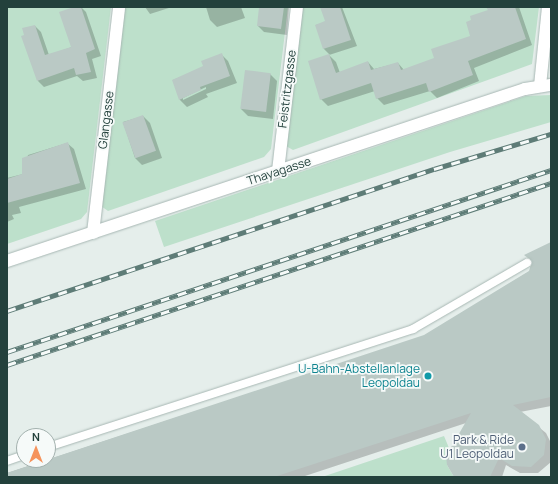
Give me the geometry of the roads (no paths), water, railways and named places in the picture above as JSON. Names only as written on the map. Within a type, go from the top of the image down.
[{"type":"street","name":"Glangasse","points":[[93,232],[119,7]]},
{"type":"street","name":"Feistritzgasse","points":[[278,171],[297,7]]},
{"type":"street","points":[[546,86],[548,7]]},
{"type":"street","name":"Thayagasse","points":[[7,261],[278,171],[546,86]]},
{"type":"lane","points":[[56,444],[413,329],[527,263]]},
{"type":"railway","points":[[7,311],[434,169],[551,134]]},
{"type":"railway","points":[[7,352],[551,170]]},
{"type":"railway","points":[[7,365],[551,183]]},
{"type":"place","name":"U-Bahn-Abstellanlage Leopoldau","points":[[428,376]]},
{"type":"place","name":"Park & Ride U1 Leopoldau","points":[[522,447]]}]
